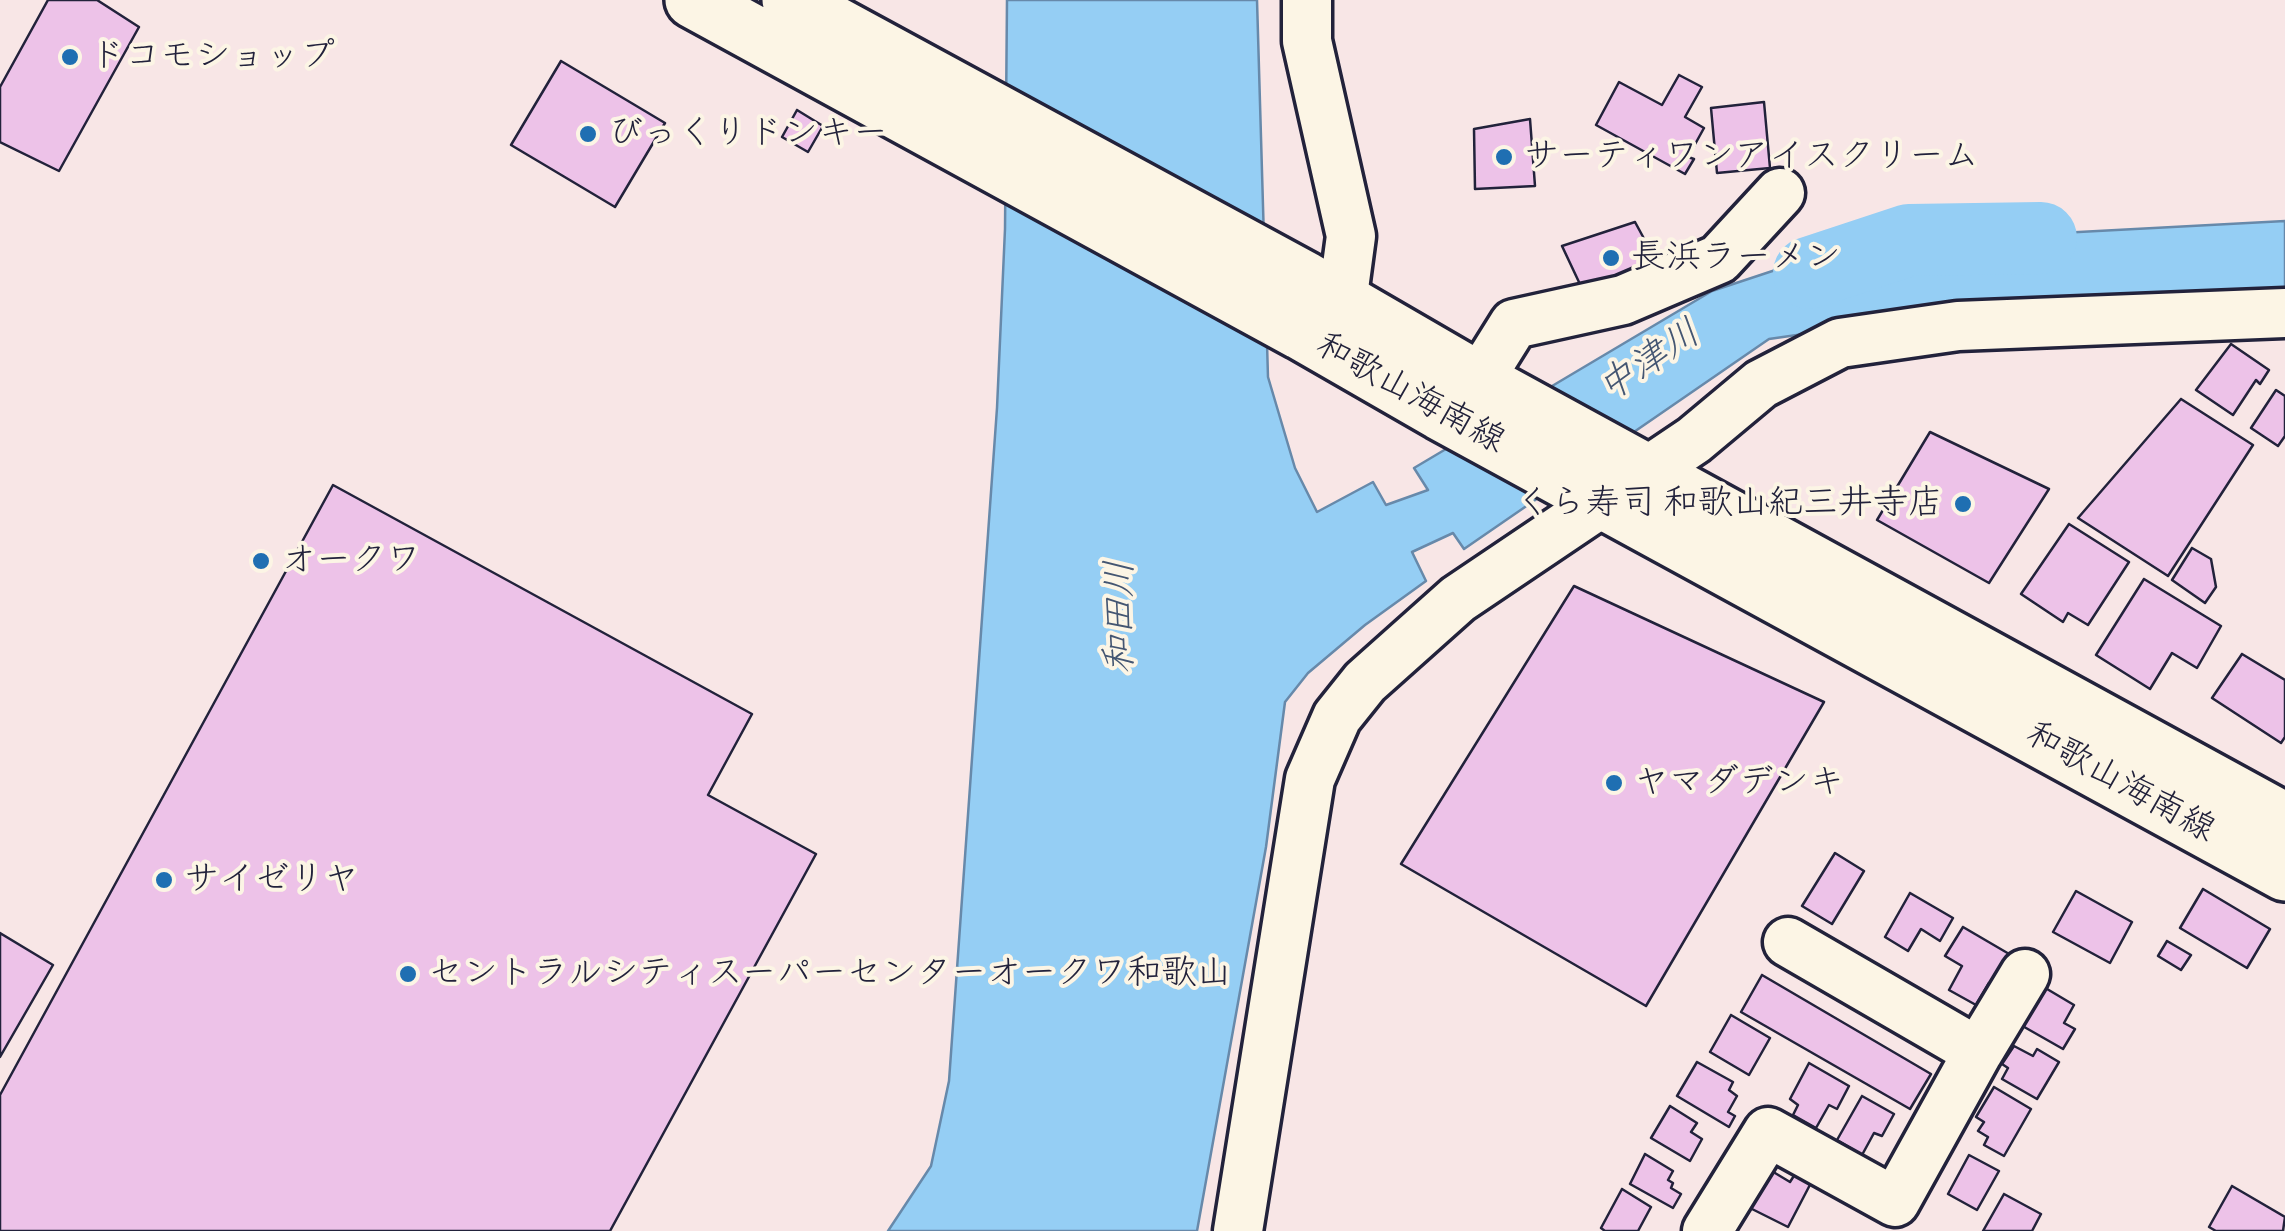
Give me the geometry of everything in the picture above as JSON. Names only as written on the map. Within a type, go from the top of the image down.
[{"type":"main road","name":"和歌山海南線","points":[[693,0],[970,153],[1321,316],[1469,392],[2285,873]]},
{"type":"main road","name":"和歌山海南線","points":[[790,0],[969,99],[1321,316]]},
{"type":"main road","name":"和歌山海南線","points":[[1611,479],[2285,821]]},
{"type":"street","points":[[1307,0],[1306,41],[1352,236],[1321,316]]},
{"type":"street","points":[[1469,392],[1514,324],[1623,300],[1719,259],[1780,193]]},
{"type":"street","points":[[1238,1231],[1310,779],[1337,717],[1365,682],[1458,600],[1611,479],[1694,440],[1761,384],[1840,343],[1958,326],[2282,319]]},
{"type":"street","points":[[1788,942],[1978,1052]]},
{"type":"street","points":[[1707,1231],[1768,1132],[1892,1217],[1978,1052],[2025,974]]},
{"type":"water","name":"和田川","points":[[1007,0],[1257,0],[1268,377],[1295,468],[1317,512],[1373,482],[1386,505],[1428,490],[1414,468],[1712,291],[1854,244],[2285,221],[2285,289],[2068,296],[1769,339],[1464,549],[1453,533],[1412,552],[1426,581],[1308,673],[1285,702],[1266,847],[1197,1231],[888,1231],[931,1166],[949,1081],[997,408],[1005,229]]},
{"type":"building","name":"ドコモショップ","points":[[48,0],[97,0],[139,27],[59,171],[0,142],[0,87]]},
{"type":"building","name":"びっくりドンキー","points":[[561,61],[665,123],[615,207],[511,145]]},
{"type":"building","points":[[1679,75],[1702,87],[1685,117],[1704,128],[1688,157],[1694,159],[1685,174],[1596,125],[1619,82],[1662,105]]},
{"type":"building","points":[[1764,102],[1770,168],[1717,173],[1711,108]]},
{"type":"building","points":[[797,110],[823,126],[808,152],[782,137]]},
{"type":"building","name":"サーティワンアイスクリーム","points":[[1530,119],[1535,186],[1475,189],[1474,129]]},
{"type":"building","name":"長浜ラーメン","points":[[1635,222],[1661,270],[1586,297],[1562,246]]},
{"type":"building","points":[[2231,344],[2269,370],[2260,384],[2256,380],[2233,415],[2196,390]]},
{"type":"building","points":[[2276,390],[2285,396],[2285,436],[2278,446],[2251,428]]},
{"type":"building","points":[[2181,399],[2253,445],[2168,576],[2078,518]]},
{"type":"building","name":"くら寿司 和歌山紀三井寺店","points":[[1930,432],[2049,489],[1989,583],[1877,520]]},
{"type":"building","name":"セントラルシティスーパーセンターオークワ和歌山","points":[[333,485],[752,714],[708,795],[816,854],[610,1231],[0,1231],[0,1095]]},
{"type":"building","points":[[2069,524],[2129,562],[2088,625],[2068,613],[2063,622],[2021,594]]},
{"type":"building","points":[[2192,548],[2211,559],[2216,587],[2205,603],[2172,580]]},
{"type":"building","points":[[2144,579],[2221,626],[2197,668],[2172,653],[2150,689],[2096,655]]},
{"type":"building","name":"ヤマダデンキ","points":[[1574,586],[1824,702],[1646,1006],[1401,864]]},
{"type":"building","points":[[2242,654],[2285,680],[2285,737],[2281,743],[2212,698]]},
{"type":"building","points":[[1835,853],[1864,871],[1832,924],[1802,906]]},
{"type":"building","points":[[2203,889],[2270,929],[2247,968],[2180,928]]},
{"type":"building","points":[[2076,891],[2132,922],[2110,963],[2053,932]]},
{"type":"building","points":[[1910,893],[1953,918],[1940,941],[1921,929],[1908,951],[1885,937]]},
{"type":"building","points":[[1963,927],[2016,958],[1992,985],[1989,983],[1976,1005],[1949,990],[1962,966],[1945,956]]},
{"type":"building","points":[[0,933],[53,965],[0,1057]]},
{"type":"building","points":[[2167,941],[2191,955],[2181,970],[2158,956]]},
{"type":"building","points":[[1762,975],[1931,1074],[1910,1109],[1741,1012]]},
{"type":"building","points":[[2042,986],[2074,1005],[2064,1023],[2075,1029],[2063,1049],[2019,1024]]},
{"type":"building","points":[[1731,1015],[1770,1038],[1749,1075],[1710,1052]]},
{"type":"building","points":[[2014,1046],[2033,1056],[2037,1049],[2059,1062],[2037,1099],[2002,1079],[2008,1068],[2002,1064]]},
{"type":"building","points":[[1697,1062],[1733,1082],[1729,1090],[1737,1096],[1728,1112],[1735,1116],[1729,1127],[1677,1096]]},
{"type":"building","points":[[1809,1063],[1849,1086],[1837,1109],[1829,1105],[1816,1128],[1793,1115],[1798,1105],[1790,1099]]},
{"type":"building","points":[[1994,1087],[2031,1109],[2004,1156],[1984,1145],[1988,1137],[1978,1131],[1984,1122],[1976,1117]]},
{"type":"building","points":[[1862,1096],[1894,1114],[1882,1136],[1874,1133],[1862,1155],[1837,1140]]},
{"type":"building","points":[[1670,1106],[1697,1123],[1691,1132],[1702,1139],[1690,1161],[1651,1138]]},
{"type":"building","points":[[1645,1154],[1673,1171],[1668,1180],[1673,1183],[1671,1188],[1681,1194],[1673,1208],[1630,1184]]},
{"type":"building","points":[[1969,1155],[1999,1171],[1977,1210],[1948,1194]]},
{"type":"building","points":[[1770,1170],[1790,1182],[1797,1171],[1813,1179],[1788,1227],[1750,1208]]},
{"type":"building","points":[[2232,1186],[2285,1217],[2283,1231],[2216,1231],[2209,1227]]},
{"type":"building","points":[[1622,1189],[1651,1207],[1638,1231],[1605,1231],[1601,1228]]},
{"type":"building","points":[[2004,1194],[2041,1214],[2032,1231],[1983,1231]]},
{"type":"waterway","name":"中津川","points":[[1809,273],[1909,240],[2041,238]]},
{"type":"place","name":"ドコモショップ","points":[[70,57]]},
{"type":"place","name":"びっくりドンキー","points":[[588,134]]},
{"type":"place","name":"サーティワンアイスクリーム","points":[[1504,157]]},
{"type":"place","name":"長浜ラーメン","points":[[1611,258]]},
{"type":"place","name":"くら寿司 和歌山紀三井寺店","points":[[1963,504]]},
{"type":"place","name":"オークワ","points":[[261,561]]},
{"type":"place","name":"ヤマダデンキ","points":[[1614,783]]},
{"type":"place","name":"サイゼリヤ","points":[[164,880]]},
{"type":"place","name":"セントラルシティスーパーセンターオークワ和歌山","points":[[408,974]]}]
